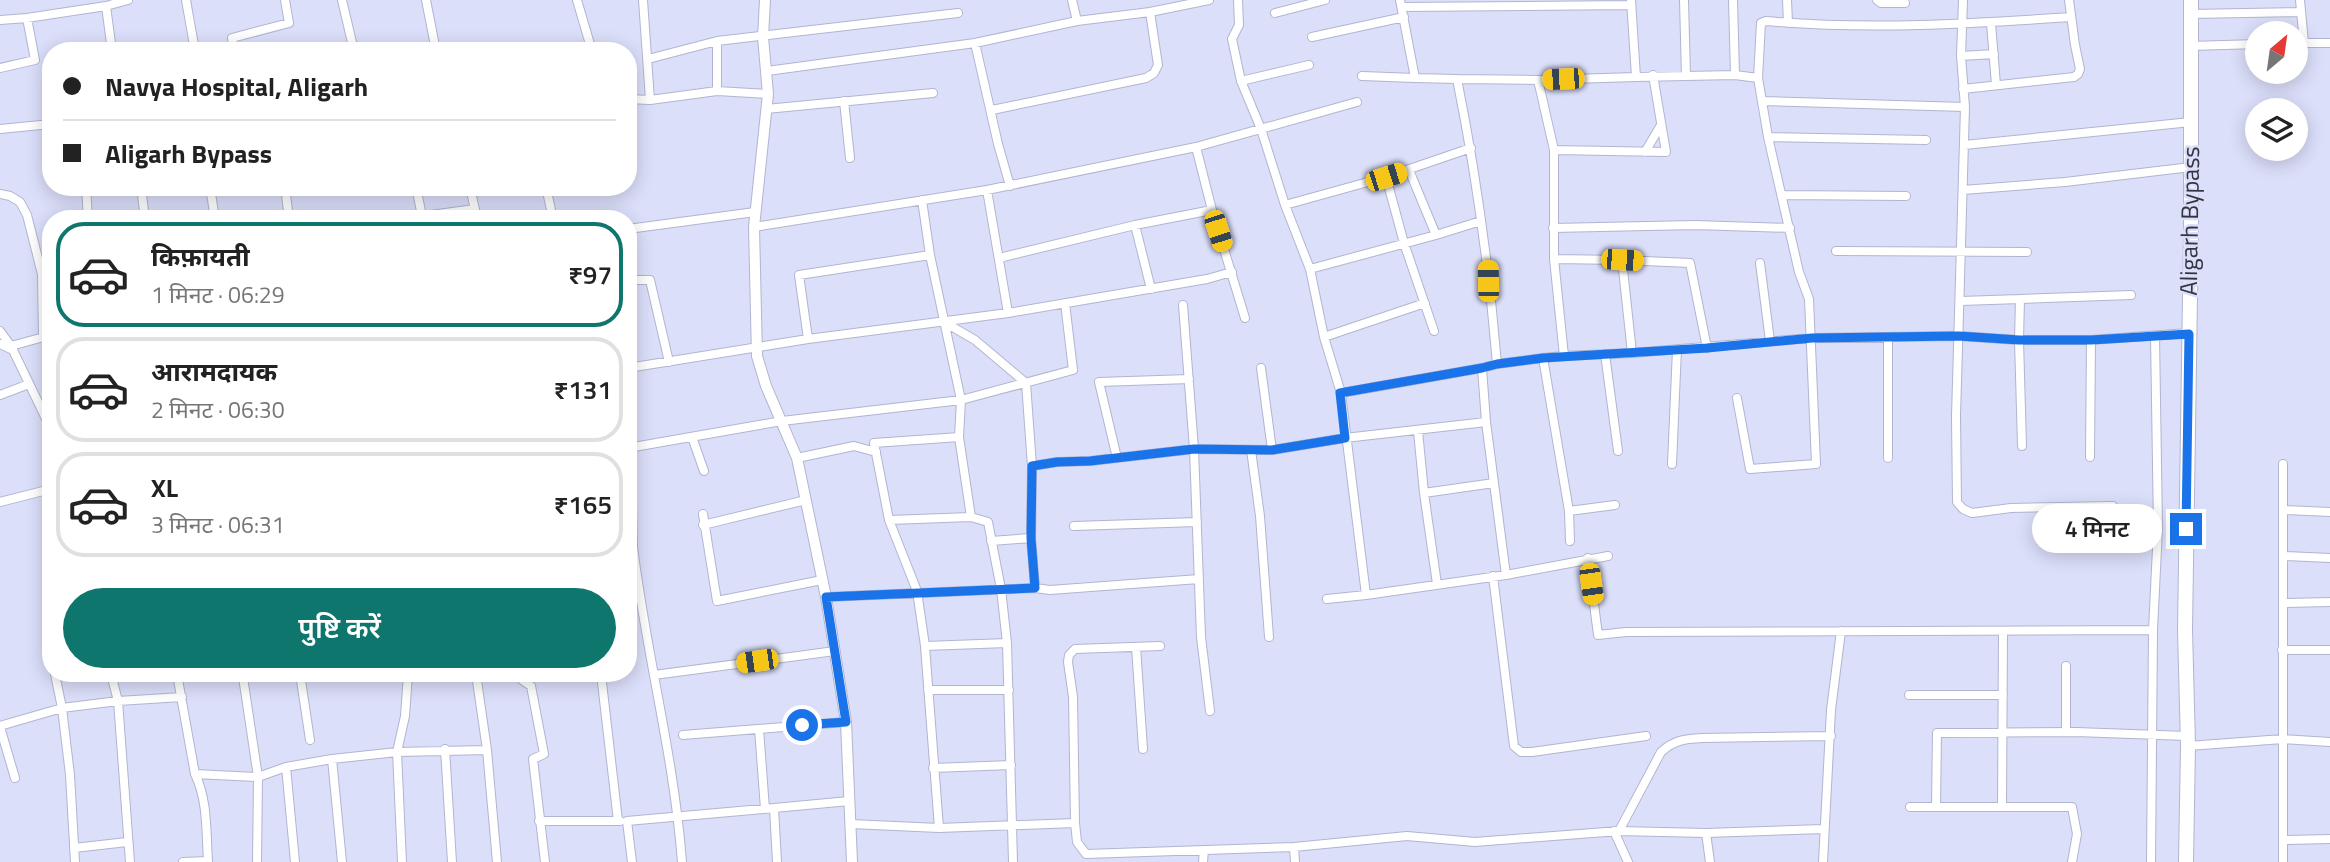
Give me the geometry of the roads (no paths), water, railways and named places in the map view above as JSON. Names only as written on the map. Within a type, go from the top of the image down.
[{"type":"highway","name":"Aligarh Bypass","points":[[2186,862],[2182,168],[2190,7]]},
{"type":"street","points":[[0,20],[106,6],[128,0]]},
{"type":"street","points":[[186,0],[193,42]]},
{"type":"street","points":[[233,42],[232,38],[289,23],[285,0]]},
{"type":"street","points":[[342,0],[352,42]]},
{"type":"street","points":[[426,0],[434,42]]},
{"type":"street","points":[[577,0],[589,42]]},
{"type":"street","points":[[643,0],[650,100]]},
{"type":"street","points":[[765,0],[763,37],[768,94],[754,227],[756,347],[766,386],[797,458],[826,597],[846,722],[852,862]]},
{"type":"street","points":[[1072,0],[1077,21]]},
{"type":"street","points":[[767,71],[975,43],[1077,21],[1150,12],[1163,5],[1209,0]]},
{"type":"street","points":[[1238,0],[1239,25],[1232,39],[1241,81],[1261,129],[1285,205],[1310,269],[1324,337],[1340,393],[1366,595]]},
{"type":"street","points":[[1275,13],[1325,0]]},
{"type":"street","points":[[1684,0],[1686,76]]},
{"type":"street","points":[[1732,0],[1735,75]]},
{"type":"street","points":[[1787,0],[1788,23]]},
{"type":"street","points":[[1877,0],[1881,3],[1905,3]]},
{"type":"street","points":[[1963,0],[1961,55],[1965,107],[1955,494],[1957,502],[1972,513],[2011,508],[2113,506],[2121,524],[2129,527],[2158,528]]},
{"type":"street","points":[[1963,89],[2078,75],[2080,69],[2069,0]]},
{"type":"street","points":[[2300,0],[2301,21]]},
{"type":"street","points":[[1415,78],[1401,3],[1631,3],[1636,77]]},
{"type":"street","points":[[106,6],[111,42]]},
{"type":"street","points":[[2190,7],[2301,12]]},
{"type":"street","points":[[992,110],[1146,78],[1154,73],[1158,65],[1150,12]]},
{"type":"street","points":[[648,60],[717,41],[958,13]]},
{"type":"street","points":[[1312,37],[1404,17]]},
{"type":"street","points":[[1737,398],[1750,469],[1816,464],[1809,299],[1799,272],[1768,136],[1758,78],[1761,23],[1962,25],[2071,17]]},
{"type":"street","points":[[0,68],[35,60],[27,18]]},
{"type":"street","points":[[1991,23],[1996,85]]},
{"type":"street","points":[[717,41],[717,92]]},
{"type":"street","points":[[975,43],[1010,186]]},
{"type":"street","points":[[2308,43],[2330,43]]},
{"type":"street","points":[[2190,46],[2245,44]]},
{"type":"street","points":[[1961,55],[1994,54]]},
{"type":"street","points":[[1241,81],[1309,65]]},
{"type":"street","points":[[1554,150],[1665,152],[1653,75]]},
{"type":"street","points":[[1362,76],[1538,80],[1653,75],[1735,75],[1758,78]]},
{"type":"street","points":[[1457,79],[1471,148],[1487,258],[1497,364]]},
{"type":"street","points":[[1538,80],[1554,150],[1554,259],[1564,356]]},
{"type":"street","points":[[637,99],[717,92],[768,94]]},
{"type":"street","points":[[766,109],[933,93]]},
{"type":"street","points":[[1762,101],[1965,107]]},
{"type":"street","points":[[844,102],[850,158]]},
{"type":"street","points":[[754,227],[1010,186],[1196,147],[1357,102]]},
{"type":"street","points":[[1964,145],[2186,123]]},
{"type":"street","points":[[0,129],[42,125]]},
{"type":"street","points":[[1645,152],[1661,125]]},
{"type":"street","points":[[1768,136],[1926,140]]},
{"type":"street","points":[[1196,147],[1245,318]]},
{"type":"street","points":[[1285,205],[1409,170],[1471,148]]},
{"type":"street","points":[[1963,190],[2182,168]]},
{"type":"street","points":[[1409,170],[1436,235]]},
{"type":"street","points":[[1386,177],[1404,243],[1434,331]]},
{"type":"street","points":[[987,190],[1008,313]]},
{"type":"street","points":[[0,194],[20,202],[42,261]]},
{"type":"street","points":[[1782,195],[1906,196]]},
{"type":"street","points":[[467,210],[475,209],[472,196]]},
{"type":"street","points":[[922,200],[930,255],[961,400],[959,437],[971,517]]},
{"type":"street","points":[[999,258],[1135,225],[1212,210]]},
{"type":"street","points":[[637,228],[755,212]]},
{"type":"street","points":[[1310,269],[1481,221]]},
{"type":"street","points":[[1135,225],[1151,289]]},
{"type":"street","points":[[1553,228],[1695,225],[1790,228]]},
{"type":"street","points":[[1836,251],[2026,252]]},
{"type":"street","points":[[808,339],[799,275],[930,255]]},
{"type":"street","points":[[1554,259],[1690,263],[1707,348]]},
{"type":"street","points":[[1622,260],[1632,353]]},
{"type":"street","points":[[1760,263],[1770,341]]},
{"type":"street","points":[[637,367],[808,339],[1008,313],[1151,289],[1232,272]]},
{"type":"street","points":[[637,281],[650,280],[669,362]]},
{"type":"street","points":[[1961,301],[2131,295]]},
{"type":"street","points":[[2020,299],[2022,446]]},
{"type":"street","points":[[637,446],[782,421],[961,400],[1073,370],[1065,303]]},
{"type":"street","points":[[1324,337],[1425,303]]},
{"type":"street","points":[[1183,305],[1194,449],[1201,637],[1210,711]]},
{"type":"street","points":[[944,322],[975,340],[1026,383],[1032,466],[1031,538],[1035,588]]},
{"type":"street","points":[[0,331],[12,348],[42,411]]},
{"type":"street","points":[[1340,393],[1543,358],[1707,348],[1812,338],[1959,336],[2019,340],[2091,340],[2184,334]]},
{"type":"street","points":[[2151,862],[2155,737],[2153,630],[2158,528],[2155,336]]},
{"type":"street","points":[[0,344],[12,348],[42,338]]},
{"type":"street","points":[[1888,338],[1888,458]]},
{"type":"street","points":[[2090,457],[2091,340]]},
{"type":"street","points":[[1672,464],[1677,349]]},
{"type":"street","points":[[1605,354],[1618,451]]},
{"type":"street","points":[[1543,358],[1569,510],[1570,541]]},
{"type":"street","points":[[1261,368],[1272,450]]},
{"type":"street","points":[[1482,368],[1486,422],[1506,575]]},
{"type":"street","points":[[1116,458],[1098,382],[1189,379]]},
{"type":"street","points":[[0,395],[29,384]]},
{"type":"street","points":[[1032,466],[1194,449],[1272,450],[1345,438],[1486,422]]},
{"type":"street","points":[[1418,431],[1423,493],[1437,584]]},
{"type":"street","points":[[692,436],[704,471]]},
{"type":"street","points":[[939,828],[925,646],[917,591],[889,520],[874,443],[959,437]]},
{"type":"street","points":[[797,458],[854,446],[876,452]]},
{"type":"street","points":[[1251,450],[1260,516],[1269,637]]},
{"type":"street","points":[[2283,464],[2283,862]]},
{"type":"street","points":[[1423,493],[1494,483]]},
{"type":"street","points":[[0,502],[42,491]]},
{"type":"street","points":[[704,525],[806,500]]},
{"type":"street","points":[[1569,510],[1615,505]]},
{"type":"street","points":[[2284,510],[2330,512]]},
{"type":"street","points":[[703,514],[717,601],[822,580]]},
{"type":"street","points":[[889,520],[971,517],[988,522],[1001,589],[1007,643],[1013,862]]},
{"type":"street","points":[[1074,526],[1197,522]]},
{"type":"street","points":[[991,541],[1031,538]]},
{"type":"street","points":[[1327,599],[1506,575],[1608,556]]},
{"type":"street","points":[[2285,556],[2330,558]]},
{"type":"street","points":[[1588,558],[1598,635],[1626,632],[2153,630]]},
{"type":"street","points":[[1493,576],[1514,747],[1521,752],[1532,752],[1646,736]]},
{"type":"street","points":[[826,597],[917,591],[1035,588],[1050,590],[1199,579]]},
{"type":"street","points":[[637,583],[679,817],[682,862]]},
{"type":"street","points":[[2284,603],[2330,602]]},
{"type":"street","points":[[1823,862],[1831,710],[1841,631]]},
{"type":"street","points":[[2002,806],[2003,632]]},
{"type":"street","points":[[925,646],[1007,643]]},
{"type":"street","points":[[1160,646],[1075,649],[1069,655],[1073,697],[1074,823],[1077,842],[1087,858],[1294,847],[1407,836],[1475,842],[1616,831],[1706,833],[1824,829]]},
{"type":"street","points":[[1136,647],[1143,749]]},
{"type":"street","points":[[2282,650],[2330,650]]},
{"type":"street","points":[[654,675],[835,651]]},
{"type":"street","points":[[2066,666],[2066,733]]},
{"type":"street","points":[[57,682],[70,775],[75,862]]},
{"type":"street","points":[[113,682],[118,701],[130,862]]},
{"type":"street","points":[[179,682],[195,774],[202,788],[205,804],[208,862],[184,862]]},
{"type":"street","points":[[244,682],[257,777],[257,862]]},
{"type":"street","points":[[299,682],[310,740]]},
{"type":"street","points":[[402,862],[397,752],[405,716],[408,682]]},
{"type":"street","points":[[477,682],[487,750],[497,862]]},
{"type":"street","points":[[525,682],[531,686],[544,754],[533,759],[545,862]]},
{"type":"street","points":[[602,682],[618,821]]},
{"type":"street","points":[[928,690],[1009,690]]},
{"type":"street","points":[[1909,695],[2003,695]]},
{"type":"street","points":[[15,778],[0,726],[62,708],[182,697]]},
{"type":"street","points":[[683,735],[846,722]]},
{"type":"street","points":[[759,729],[777,862]]},
{"type":"street","points":[[1936,806],[1937,733],[2066,733],[2184,740],[2283,739],[2330,742]]},
{"type":"street","points":[[1616,831],[1661,752],[1671,743],[1682,739],[1702,738],[1831,736]]},
{"type":"street","points":[[445,750],[452,862]]},
{"type":"street","points":[[195,774],[257,777],[286,767],[332,759],[397,752],[487,750]]},
{"type":"street","points":[[332,759],[342,862]]},
{"type":"street","points":[[933,768],[1011,765]]},
{"type":"street","points":[[286,767],[295,862]]},
{"type":"street","points":[[539,821],[628,821],[849,801]]},
{"type":"street","points":[[1910,807],[2072,807],[2077,834],[2072,862]]},
{"type":"street","points":[[628,821],[632,862]]},
{"type":"street","points":[[850,824],[939,828],[1074,823]]},
{"type":"street","points":[[1616,831],[1628,862]]},
{"type":"street","points":[[1706,833],[1710,862]]},
{"type":"street","points":[[2284,839],[2330,839]]},
{"type":"street","points":[[74,848],[127,842]]},
{"type":"street","points":[[1294,847],[1295,862]]},
{"type":"street","points":[[1203,862],[1204,850]]}]
